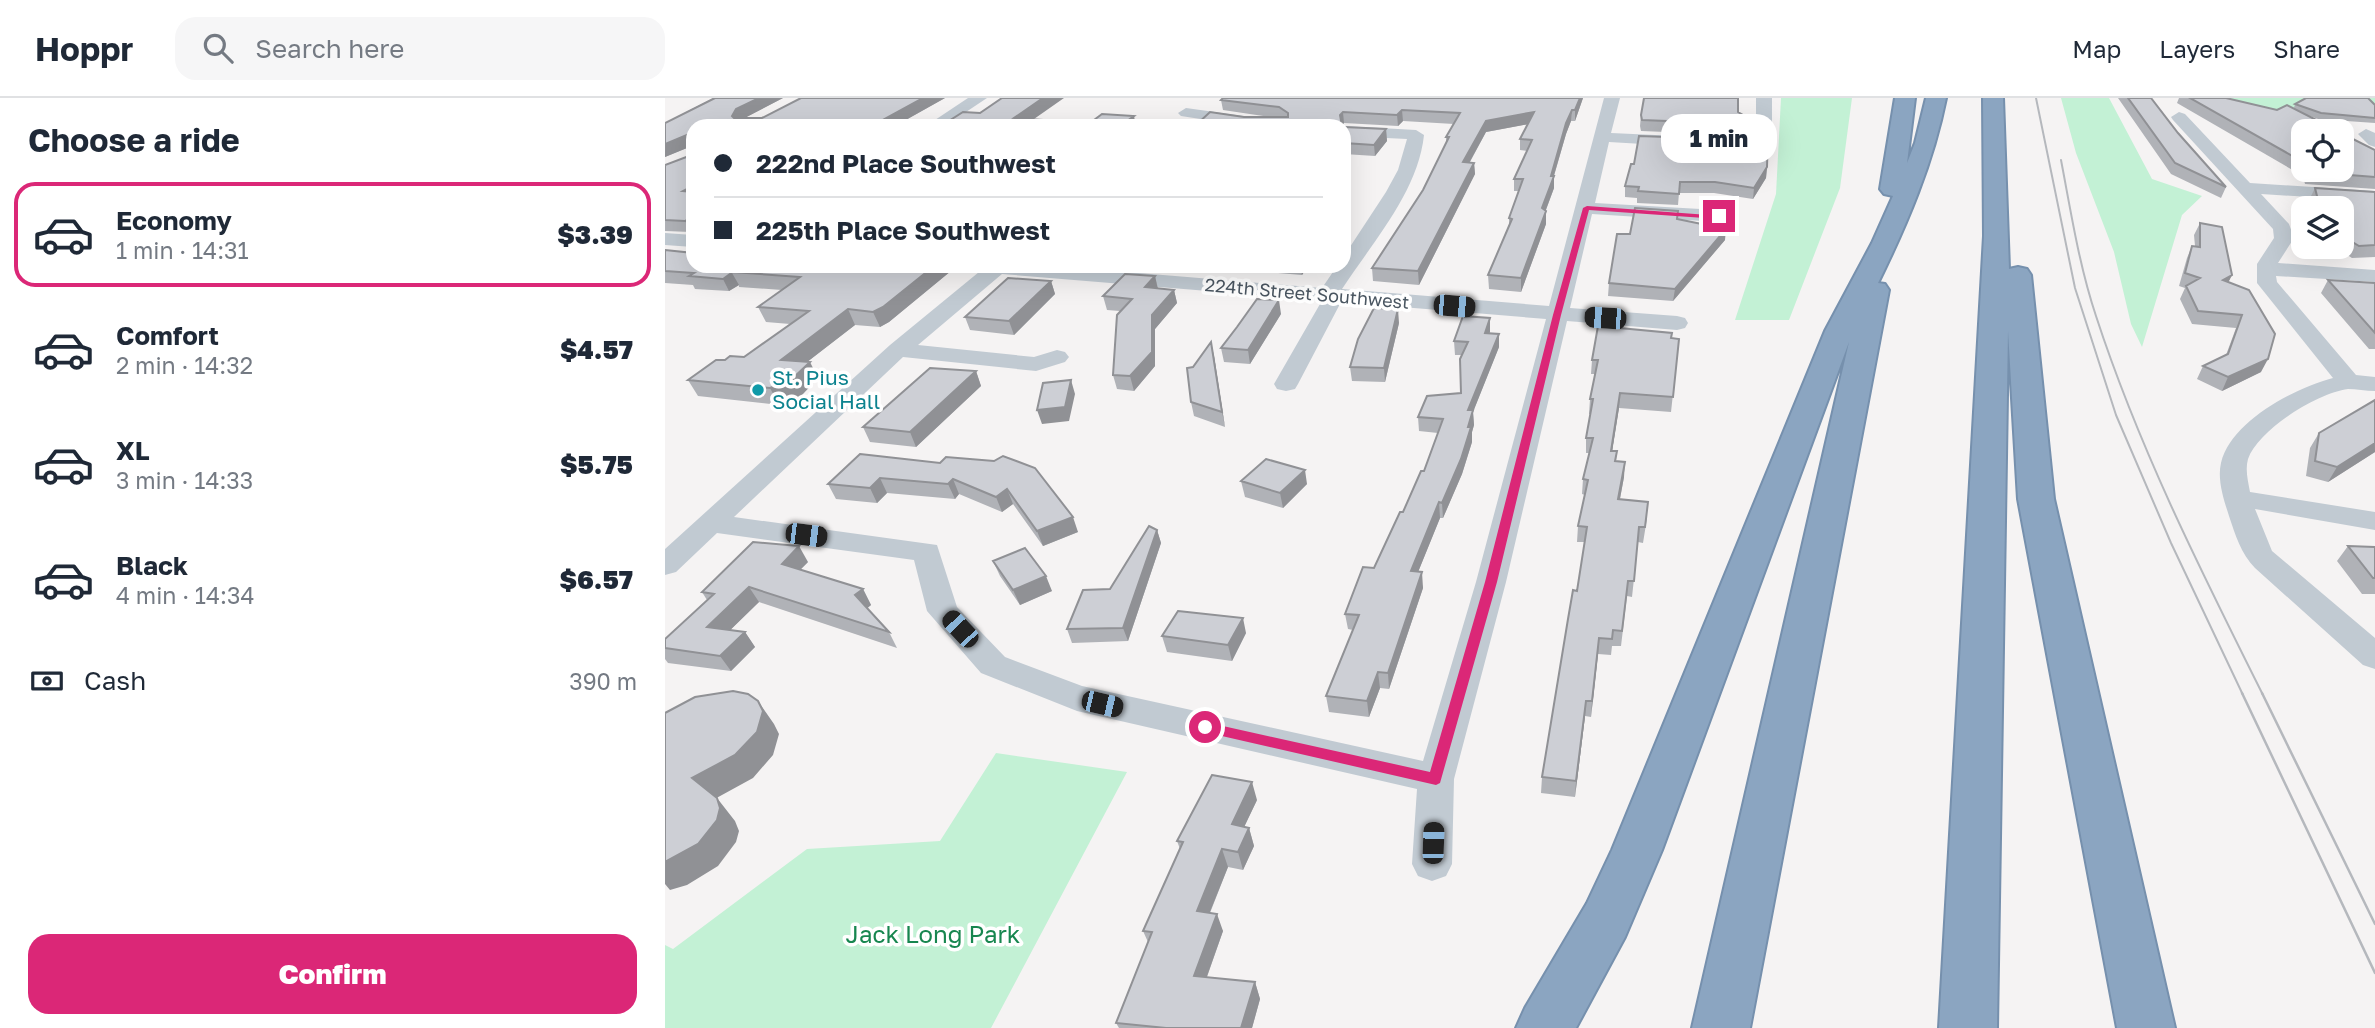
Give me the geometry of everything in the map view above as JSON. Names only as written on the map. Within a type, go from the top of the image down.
[{"type":"highway","points":[[1721,1028],[1885,243],[1905,98]]},
{"type":"highway","points":[[1545,1028],[1606,920],[1637,850],[1839,331],[1885,243],[1926,143],[1936,98]]},
{"type":"highway","points":[[1968,1028],[1997,236],[1993,98]]},
{"type":"highway","points":[[1997,236],[2017,271],[2036,499],[2146,1028]]},
{"type":"street","points":[[945,119],[979,98]]},
{"type":"street","points":[[1180,119],[1205,98]]},
{"type":"street","points":[[1432,864],[1436,779],[1491,582],[1557,315],[1587,208],[1612,98]]},
{"type":"street","points":[[1717,142],[1764,139],[1763,98]]},
{"type":"street","points":[[1187,113],[1242,119]]},
{"type":"street","points":[[2179,117],[2279,225],[2284,234],[2265,275],[2271,290],[2349,382]]},
{"type":"street","points":[[1351,131],[1416,135],[1417,142],[1402,181],[1351,259]]},
{"type":"street","points":[[1604,137],[1692,141]]},
{"type":"street","points":[[2246,188],[2375,196]]},
{"type":"street","points":[[1587,208],[1719,216]]},
{"type":"street","points":[[665,239],[686,241]]},
{"type":"street","points":[[2266,268],[2375,276]]},
{"type":"street","points":[[665,565],[984,273]]},
{"type":"street","name":"224th Street Southwest","points":[[1061,273],[1677,323]]},
{"type":"street","points":[[1286,384],[1331,304],[1327,296],[1342,273]]},
{"type":"street","points":[[898,350],[1036,364],[1057,356]]},
{"type":"street","points":[[2375,384],[2349,382],[2332,385],[2291,405],[2263,423],[2234,462],[2237,498],[2260,554],[2375,657]]},
{"type":"street","points":[[2237,498],[2375,521]]},
{"type":"street","points":[[711,523],[927,552],[943,611],[993,665],[1077,698],[1436,779]]},
{"type":"green space","points":[[1781,98],[1852,98],[1840,188],[1789,320],[1735,320],[1776,194]]},
{"type":"green space","points":[[2061,98],[2109,98],[2152,179],[2202,196],[2182,215],[2142,347],[2131,324],[2114,252],[2076,153]]},
{"type":"green space","points":[[2197,98],[2375,98],[2375,112],[2303,115]]},
{"type":"green space","name":"Jack Long Park","points":[[996,753],[1127,772],[991,1028],[665,1028],[665,945],[673,949],[807,849],[940,841]]},
{"type":"building","points":[[715,98],[759,98],[736,109],[732,116],[762,118],[801,98],[923,98],[885,119],[686,119],[686,135],[665,144],[665,123]]},
{"type":"building","points":[[1002,98],[1043,98],[1014,118],[1029,119],[952,119],[963,112],[980,113]]},
{"type":"building","points":[[1580,98],[1566,123],[1551,176],[1554,176],[1542,208],[1546,211],[1521,278],[1488,275],[1512,219],[1509,218],[1523,179],[1514,179],[1532,140],[1520,139],[1534,112],[1486,121],[1463,162],[1474,163],[1418,271],[1372,268],[1423,190],[1449,137],[1446,137],[1460,113],[1402,110],[1397,115],[1343,112],[1341,119],[1202,119],[1210,112],[1244,117],[1288,117],[1288,113],[1279,107],[1221,100]]},
{"type":"building","points":[[1644,98],[1738,98],[1738,112],[1753,121],[1718,123],[1642,120]]},
{"type":"building","points":[[2128,98],[2151,98],[2226,187],[2175,163]]},
{"type":"building","points":[[2190,98],[2226,98],[2277,110],[2287,105],[2314,119],[2291,119],[2291,155]]},
{"type":"building","points":[[2306,98],[2368,98],[2375,105],[2375,118],[2321,113],[2295,104]]},
{"type":"building","points":[[1102,114],[1134,116],[1130,119],[1095,119]]},
{"type":"building","points":[[1351,127],[1386,129],[1374,145],[1351,143]]},
{"type":"building","points":[[1768,134],[1767,167],[1754,188],[1715,182],[1680,182],[1679,194],[1638,191],[1639,187],[1625,186],[1631,164],[1634,164],[1639,136],[1723,139]]},
{"type":"building","points":[[2354,140],[2375,150],[2375,177],[2354,175]]},
{"type":"building","points":[[686,157],[686,190],[683,191],[686,191],[685,221],[665,220],[665,165]]},
{"type":"building","points":[[2315,188],[2375,192],[2375,245],[2359,246],[2354,243],[2354,196],[2317,196]]},
{"type":"building","points":[[1635,208],[1678,211],[1677,219],[1726,229],[1675,289],[1609,283],[1617,234],[1630,234]]},
{"type":"building","points":[[2200,223],[2222,227],[2232,275],[2223,280],[2249,290],[2275,334],[2268,359],[2228,377],[2203,366],[2228,354],[2242,315],[2198,311],[2186,286],[2200,278],[2185,273],[2192,246],[2200,247]]},
{"type":"building","points":[[665,250],[686,252],[686,272],[665,271]]},
{"type":"building","points":[[694,273],[731,273],[723,279],[689,276]]},
{"type":"building","points":[[746,273],[925,273],[873,312],[848,309],[781,360],[810,362],[791,380],[770,388],[688,380],[716,360],[725,360],[730,356],[744,357],[809,311],[758,307],[800,277]]},
{"type":"building","points":[[1125,274],[1155,276],[1145,287],[1174,290],[1152,315],[1152,352],[1130,376],[1113,375],[1117,315],[1132,299],[1103,296]]},
{"type":"building","points":[[1008,278],[1051,281],[1009,321],[965,317]]},
{"type":"building","points":[[2328,280],[2375,283],[2375,333]]},
{"type":"building","points":[[1257,299],[1279,300],[1248,350],[1221,348],[1237,327]]},
{"type":"building","points":[[1374,308],[1398,309],[1384,368],[1350,367],[1358,339]]},
{"type":"building","points":[[1463,316],[1490,318],[1485,333],[1499,334],[1468,410],[1473,410],[1468,427],[1471,427],[1461,459],[1442,503],[1439,502],[1411,571],[1422,572],[1388,673],[1378,672],[1367,701],[1326,696],[1359,615],[1345,614],[1363,567],[1374,568],[1421,471],[1424,471],[1443,419],[1418,417],[1427,396],[1461,393],[1460,359],[1468,342],[1454,341]]},
{"type":"building","points":[[1598,326],[1672,333],[1671,338],[1679,339],[1673,397],[1620,393],[1611,451],[1617,451],[1615,461],[1625,462],[1618,499],[1648,502],[1645,527],[1639,527],[1634,581],[1628,581],[1622,631],[1613,630],[1612,639],[1599,638],[1592,701],[1586,701],[1576,781],[1542,777],[1573,590],[1577,591],[1587,527],[1578,526],[1588,480],[1583,479],[1593,438],[1586,438],[1598,360],[1592,360]]},
{"type":"building","points":[[1211,342],[1222,412],[1191,402],[1187,368],[1193,367]]},
{"type":"building","points":[[930,368],[976,371],[910,432],[863,427]]},
{"type":"building","points":[[1071,380],[1065,407],[1037,410],[1043,383]]},
{"type":"building","points":[[2375,400],[2375,443],[2337,467],[2315,461],[2319,433]]},
{"type":"building","points":[[860,454],[940,463],[946,457],[994,461],[1003,456],[1035,468],[1073,517],[1037,531],[1007,489],[996,497],[953,479],[948,484],[880,478],[870,488],[828,484]]},
{"type":"building","points":[[1266,459],[1305,470],[1280,493],[1241,481]]},
{"type":"building","points":[[1149,526],[1157,530],[1123,628],[1067,629],[1083,590],[1110,589]]},
{"type":"building","points":[[753,542],[799,546],[782,564],[863,589],[855,595],[889,632],[749,587],[707,627],[745,632],[720,656],[665,648],[665,639],[714,594],[702,592]]},
{"type":"building","points":[[2348,546],[2375,547],[2375,578],[2373,578]]},
{"type":"building","points":[[1025,548],[1046,576],[1013,590],[993,561]]},
{"type":"building","points":[[1178,611],[1243,618],[1228,645],[1162,636]]},
{"type":"building","points":[[733,691],[748,694],[758,701],[763,711],[757,732],[735,755],[692,778],[717,798],[720,808],[717,820],[698,844],[665,862],[665,713],[695,697]]},
{"type":"building","points":[[1212,775],[1252,782],[1232,824],[1249,828],[1238,852],[1222,849],[1197,911],[1217,914],[1194,976],[1255,982],[1241,1028],[1166,1028],[1116,1023],[1152,932],[1143,931],[1183,842],[1177,841]]},
{"type":"tram line","points":[[2036,98],[2075,288],[2116,415],[2171,543],[2243,695]]},
{"type":"tram line","points":[[2061,160],[2085,277],[2113,365],[2172,508],[2263,695]]},
{"type":"tram line","points":[[2242,693],[2375,973]]},
{"type":"tram line","points":[[2262,693],[2375,924]]},
{"type":"place","name":"St. Pius Social Hall","points":[[758,390]]},
{"type":"route","points":[[1205,727],[1436,779],[1491,582],[1557,315],[1587,208],[1719,216]]}]
